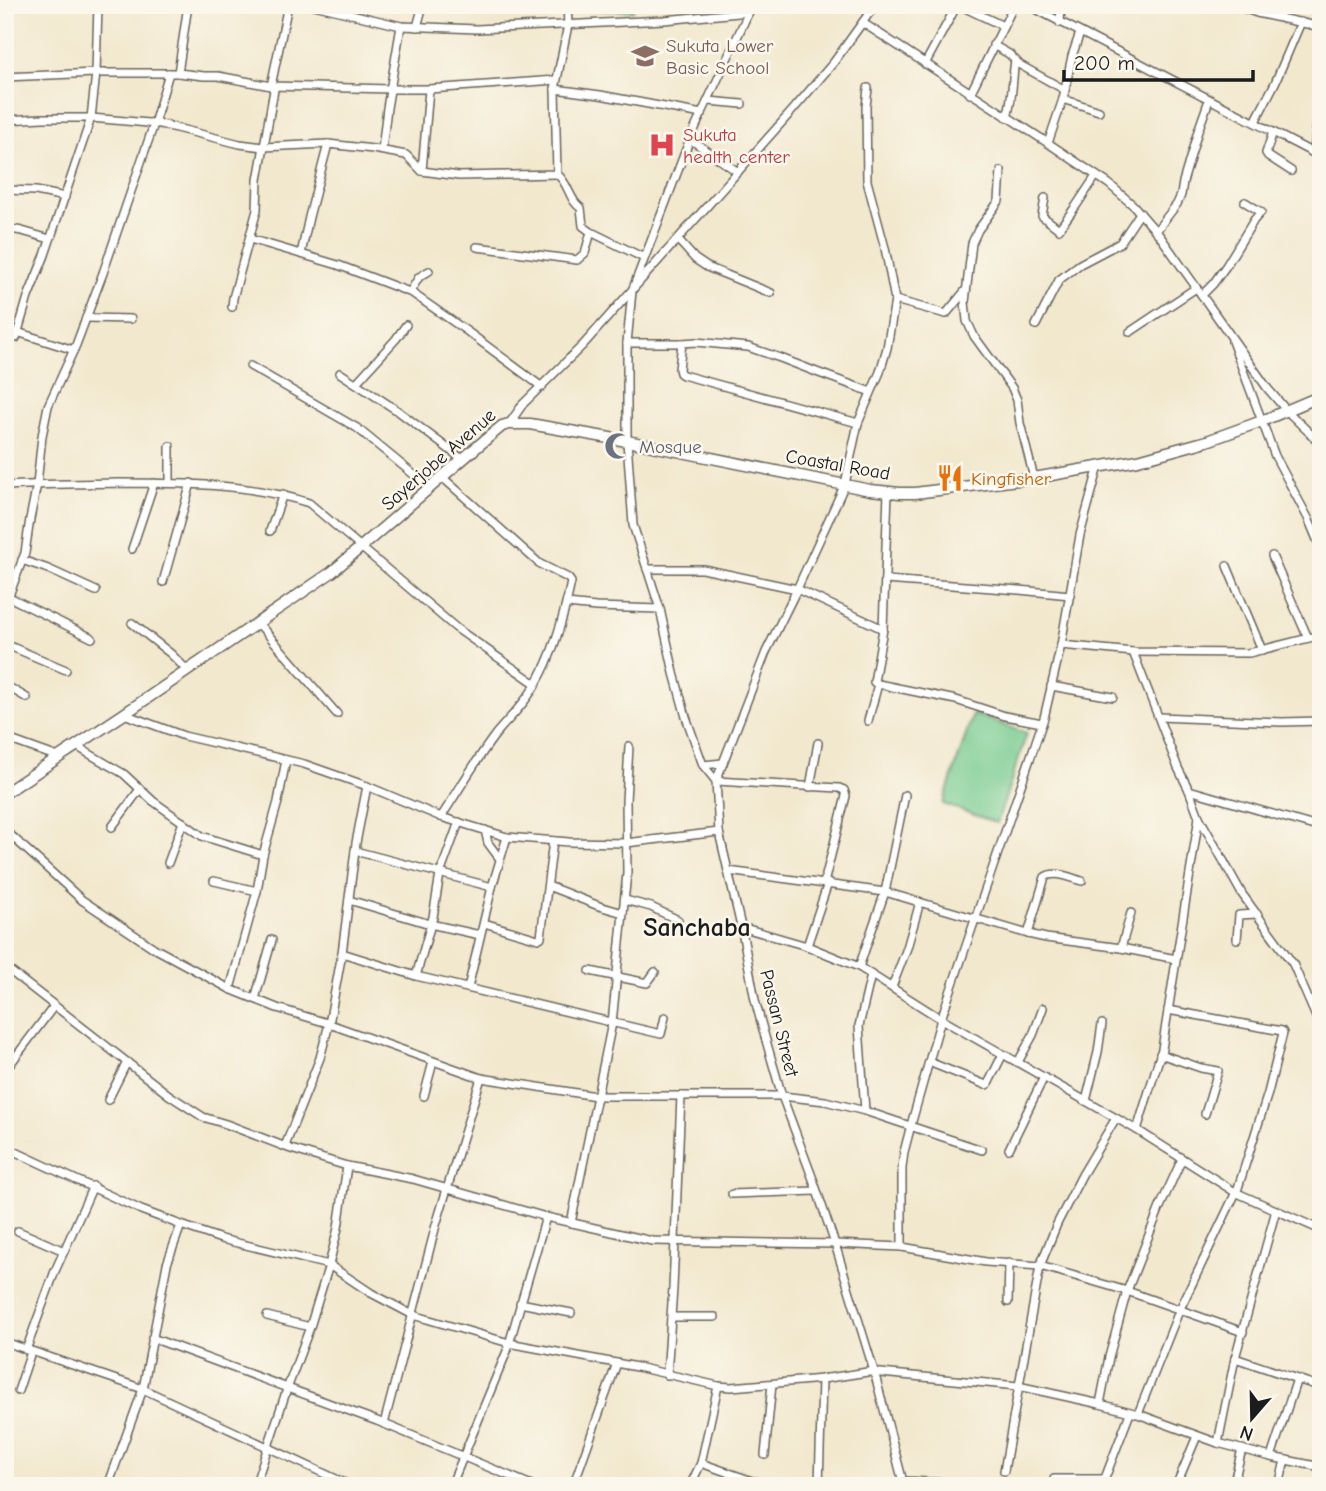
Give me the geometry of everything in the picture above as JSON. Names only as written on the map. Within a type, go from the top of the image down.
[{"type":"main road","name":"Coastal Road","points":[[509,424],[530,424],[627,441],[870,490],[900,493],[928,492],[1034,478],[1138,460],[1262,421],[1321,396]]},
{"type":"main road","name":"Sayerjobe Avenue","points":[[5,793],[331,572],[502,426],[509,424]]},
{"type":"street","points":[[5,355],[7,339],[16,338],[91,118],[96,73],[98,5]]},
{"type":"street","points":[[5,606],[26,553],[48,406],[74,350],[174,73],[188,5]]},
{"type":"street","points":[[232,307],[257,210],[258,180],[274,90],[271,86],[288,5]]},
{"type":"street","points":[[314,5],[401,26],[477,29],[664,20],[751,9]]},
{"type":"street","points":[[417,27],[424,5]]},
{"type":"street","points":[[567,5],[568,25],[555,89],[557,174],[564,181],[576,205],[581,208],[583,226],[644,258]]},
{"type":"street","points":[[861,5],[873,8]]},
{"type":"street","points":[[925,64],[958,5],[1003,26]]},
{"type":"street","points":[[970,94],[1014,5]]},
{"type":"street","points":[[1028,5],[1317,155],[1317,124],[1321,110]]},
{"type":"street","points":[[1060,23],[1061,5]]},
{"type":"street","points":[[1235,5],[1257,13],[1321,27]]},
{"type":"street","name":"Sayerjobe Avenue","points":[[509,424],[518,410],[583,345],[813,88],[873,8]]},
{"type":"street","points":[[751,9],[690,139],[632,291],[627,343],[627,441],[633,525],[660,609],[677,684],[703,765],[716,780],[844,790],[846,796],[826,883],[807,946]]},
{"type":"street","points":[[1255,122],[1301,22]]},
{"type":"street","points":[[863,23],[1109,184],[1156,232],[1268,388],[1321,444]]},
{"type":"street","points":[[382,150],[401,26]]},
{"type":"street","points":[[1048,143],[1063,99],[1080,33]]},
{"type":"street","points":[[993,45],[1009,54],[1020,65],[1065,90]]},
{"type":"street","points":[[1007,117],[1011,105],[1015,60]]},
{"type":"street","points":[[5,77],[174,73],[218,76],[271,86],[391,89],[556,80]]},
{"type":"street","points":[[716,780],[766,652],[845,484],[858,423],[887,348],[895,300],[886,248],[867,181],[868,88]]},
{"type":"street","points":[[422,171],[429,89]]},
{"type":"street","points":[[555,89],[702,114]]},
{"type":"street","points":[[1063,99],[1099,111]]},
{"type":"street","points":[[1156,232],[1181,195],[1209,100]]},
{"type":"street","points":[[709,101],[742,104]]},
{"type":"street","points":[[5,120],[91,118],[175,127],[240,144],[263,147],[328,144],[382,150],[406,155],[422,171],[459,176],[557,174]]},
{"type":"street","points":[[1273,132],[1266,153],[1291,171]]},
{"type":"street","points":[[690,139],[738,172]]},
{"type":"street","points":[[301,254],[328,144]]},
{"type":"street","points":[[1001,171],[999,201],[972,243],[965,302],[967,321],[974,336],[1012,387],[1034,478]]},
{"type":"street","points":[[1045,198],[1042,216],[1059,229],[1096,176]]},
{"type":"street","points":[[5,190],[36,191],[65,197]]},
{"type":"street","points":[[1130,332],[1213,284],[1261,212],[1245,202]]},
{"type":"street","points":[[1036,326],[1059,280],[1080,264],[1120,243],[1140,213]]},
{"type":"street","points":[[5,228],[50,239]]},
{"type":"street","points":[[477,247],[577,260],[585,253],[591,232]]},
{"type":"street","points":[[250,239],[338,264],[410,292],[541,387]]},
{"type":"street","points":[[678,240],[695,259],[707,267],[771,293]]},
{"type":"street","points":[[410,292],[419,277],[429,271]]},
{"type":"street","points":[[895,300],[946,314],[966,290]]},
{"type":"street","points":[[86,318],[131,319]]},
{"type":"street","points":[[356,383],[406,324]]},
{"type":"street","points":[[1228,330],[1275,456],[1321,548]]},
{"type":"street","points":[[18,332],[74,350]]},
{"type":"street","points":[[682,342],[679,369],[683,375],[858,423]]},
{"type":"street","points":[[627,343],[696,342],[748,347],[871,392]]},
{"type":"street","points":[[250,366],[356,428],[430,488]]},
{"type":"street","points":[[340,373],[398,411],[462,460]]},
{"type":"street","points":[[170,446],[170,483]]},
{"type":"street","points":[[902,1247],[904,1152],[942,1019],[1042,723],[1061,645],[1080,534],[1099,466]]},
{"type":"street","points":[[441,817],[495,735],[514,715],[536,684],[553,646],[567,604],[571,582],[540,564],[442,477]]},
{"type":"street","points":[[132,549],[154,483]]},
{"type":"street","points":[[5,486],[191,483],[283,494],[309,503],[456,628],[536,684]]},
{"type":"street","points":[[163,582],[191,483]]},
{"type":"street","points":[[888,492],[883,629],[874,680],[878,684],[956,700],[1005,716],[1042,723]]},
{"type":"street","points":[[270,531],[283,494]]},
{"type":"street","points":[[1272,556],[1308,638]]},
{"type":"street","points":[[22,561],[48,569],[96,591]]},
{"type":"street","points":[[1227,566],[1262,650]]},
{"type":"street","points":[[647,569],[703,569],[797,589],[883,629]]},
{"type":"street","points":[[885,580],[1070,595]]},
{"type":"street","points":[[9,597],[92,638]]},
{"type":"street","points":[[567,604],[660,609]]},
{"type":"street","points":[[132,623],[188,671]]},
{"type":"street","points":[[258,623],[337,714]]},
{"type":"street","points":[[1061,645],[1133,652],[1249,653],[1321,635]]},
{"type":"street","points":[[5,644],[66,670]]},
{"type":"street","points":[[1133,652],[1199,817],[1242,894],[1293,964],[1317,1019],[1321,1038]]},
{"type":"street","points":[[868,721],[878,684]]},
{"type":"street","points":[[5,685],[27,698]]},
{"type":"street","points":[[1051,686],[1113,697]]},
{"type":"street","points":[[124,714],[184,736],[304,764],[367,786],[441,817],[507,837],[626,844],[719,832]]},
{"type":"street","points":[[1159,716],[1282,722],[1321,721]]},
{"type":"street","points":[[5,738],[58,757]]},
{"type":"street","points":[[810,788],[818,743]]},
{"type":"street","points":[[76,746],[124,774],[153,801],[202,836],[263,855]]},
{"type":"street","points":[[571,1223],[612,1023],[627,873],[629,746]]},
{"type":"street","points":[[230,989],[257,891],[286,760]]},
{"type":"street","points":[[703,765],[723,763]]},
{"type":"street","name":"Passan Street","points":[[716,780],[719,832],[755,1000],[782,1096],[835,1244],[874,1371],[903,1484]]},
{"type":"street","points":[[285,1146],[320,1058],[330,1024],[367,786]]},
{"type":"street","points":[[112,827],[141,789]]},
{"type":"street","points":[[1189,790],[1321,828]]},
{"type":"street","points":[[859,967],[885,892],[905,795]]},
{"type":"street","points":[[1137,1130],[1160,1054],[1199,817]]},
{"type":"street","points":[[168,863],[183,822]]},
{"type":"street","points":[[416,976],[433,917],[440,874],[459,822]]},
{"type":"street","points":[[5,830],[82,900],[132,935],[230,989],[481,1078],[596,1097],[782,1096],[825,1101],[911,1125],[982,1150]]},
{"type":"street","points":[[485,830],[488,843],[500,859]]},
{"type":"street","points":[[468,988],[507,837]]},
{"type":"street","points":[[484,923],[538,939],[541,937],[553,841]]},
{"type":"street","points":[[355,851],[492,887]]},
{"type":"street","points":[[728,871],[885,892],[1028,934],[1176,959]]},
{"type":"street","points":[[1028,934],[1045,877],[1054,873],[1082,881]]},
{"type":"street","points":[[214,881],[257,891]]},
{"type":"street","points":[[548,886],[623,913]]},
{"type":"street","points":[[349,900],[430,924],[480,935]]},
{"type":"street","points":[[625,900],[651,907],[678,920]]},
{"type":"street","points":[[892,987],[920,902]]},
{"type":"street","points":[[1121,948],[1131,913]]},
{"type":"street","points":[[1237,939],[1239,915],[1257,914]]},
{"type":"street","points":[[741,927],[807,946],[859,967],[942,1019],[1137,1130],[1235,1192],[1321,1230]]},
{"type":"street","points":[[255,999],[272,940]]},
{"type":"street","points":[[342,953],[416,976],[661,1034],[665,1017]]},
{"type":"street","points":[[5,968],[169,1095],[203,1117],[347,1166],[448,1188],[546,1217],[652,1241],[902,1247],[986,1262],[1040,1266],[1244,1332]]},
{"type":"street","points":[[590,971],[647,983],[655,972]]},
{"type":"street","points":[[865,1111],[859,1026],[871,975]]},
{"type":"street","points":[[5,1071],[54,1006]]},
{"type":"street","points":[[1018,1062],[1033,1035],[1043,1008]]},
{"type":"street","points":[[1054,1479],[1104,1482],[1235,1192],[1252,1144],[1283,1033],[1168,1010]]},
{"type":"street","points":[[1086,1101],[1102,1024]]},
{"type":"street","points":[[929,1062],[986,1086],[1003,1054]]},
{"type":"street","points":[[1160,1054],[1217,1071],[1205,1114]]},
{"type":"street","points":[[108,1100],[127,1062]]},
{"type":"street","points":[[424,1096],[433,1062]]},
{"type":"street","points":[[1009,1149],[1044,1077]]},
{"type":"street","points":[[384,1424],[436,1225],[481,1078]]},
{"type":"street","points":[[667,1375],[681,1097]]},
{"type":"street","points":[[1004,1471],[1040,1266],[1057,1224],[1082,1175],[1116,1118]]},
{"type":"street","points":[[5,1147],[141,1210],[220,1239],[329,1265],[371,1293],[413,1315],[509,1343],[617,1363],[718,1386],[772,1384],[861,1373]]},
{"type":"street","points":[[1100,1404],[1126,1292],[1182,1159]]},
{"type":"street","points":[[255,1486],[329,1265],[338,1228],[347,1166]]},
{"type":"street","points":[[18,1391],[55,1271],[93,1186]]},
{"type":"street","points":[[732,1194],[817,1191]]},
{"type":"street","points":[[1218,1443],[1235,1358],[1276,1210]]},
{"type":"street","points":[[451,1486],[495,1383],[546,1217]]},
{"type":"street","points":[[108,1486],[143,1388],[167,1264],[181,1225]]},
{"type":"street","points":[[18,1231],[64,1251]]},
{"type":"street","points":[[1008,1302],[1009,1263]]},
{"type":"street","points":[[520,1303],[570,1313]]},
{"type":"street","points":[[267,1316],[310,1327]]},
{"type":"street","points":[[671,1317],[715,1317]]},
{"type":"street","points":[[152,1338],[384,1424],[534,1486]]},
{"type":"street","points":[[5,1342],[143,1388],[351,1486]]},
{"type":"street","points":[[1235,1358],[1321,1387]]},
{"type":"street","points":[[573,1486],[617,1363]]},
{"type":"street","points":[[818,1486],[822,1379],[874,1371],[1018,1386],[1100,1404],[1218,1443],[1271,1457],[1321,1466]]},
{"type":"street","points":[[1271,1457],[1297,1379]]},
{"type":"street","points":[[765,1455],[772,1384]]},
{"type":"street","points":[[690,1486],[701,1463],[718,1386]]},
{"type":"street","points":[[1176,1486],[1197,1436]]},
{"type":"street","points":[[1233,1486],[1242,1449]]},
{"type":"street","points":[[1279,1486],[1285,1460]]},
{"type":"street","points":[[701,1463],[765,1483]]},
{"type":"street","points":[[903,1484],[955,1483]]},
{"type":"green space","points":[[582,5],[635,5],[633,11],[588,10]]},
{"type":"green space","points":[[973,714],[1027,733],[997,823],[943,804]]},
{"type":"place","name":"Sukuta Lower Basic School","points":[[645,56]]},
{"type":"place","name":"Sukuta health center","points":[[662,145]]},
{"type":"place","name":"Mosque","points":[[618,446]]},
{"type":"place","name":"Kingfisher","points":[[950,478]]},
{"type":"district","name":"Sanchaba","points":[[697,927]]}]
